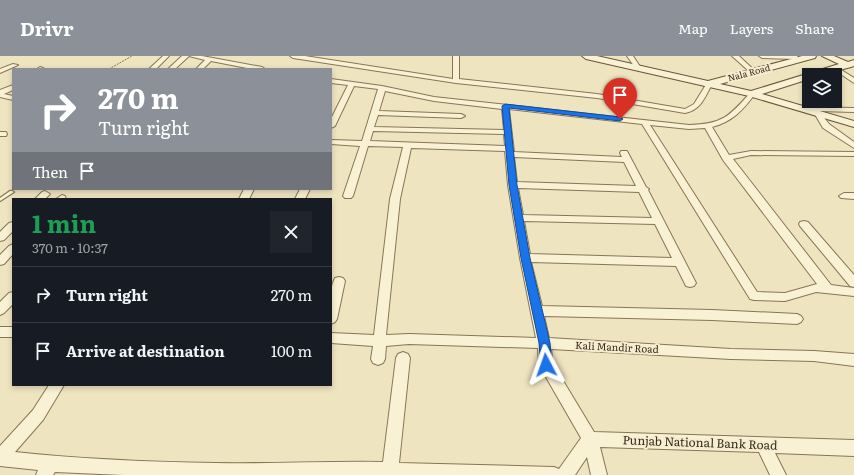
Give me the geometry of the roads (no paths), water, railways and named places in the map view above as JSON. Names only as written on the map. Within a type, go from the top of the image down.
[{"type":"street","points":[[153,68],[166,56]]},
{"type":"street","points":[[172,68],[186,56]]},
{"type":"street","points":[[192,56],[240,67],[251,68]]},
{"type":"street","points":[[293,56],[456,81],[597,96],[684,111],[690,111],[696,106],[713,85]]},
{"type":"street","points":[[327,68],[343,56]]},
{"type":"street","points":[[456,56],[456,81]]},
{"type":"street","points":[[586,56],[750,94],[854,124]]},
{"type":"street","points":[[630,56],[638,68]]},
{"type":"street","points":[[735,56],[753,72]]},
{"type":"street","points":[[762,56],[796,57]]},
{"type":"street","name":"Nala Road","points":[[713,85],[796,57],[812,56]]},
{"type":"street","points":[[826,56],[837,64],[854,81]]},
{"type":"street","points":[[200,68],[209,60]]},
{"type":"street","points":[[214,68],[220,62]]},
{"type":"street","points":[[827,68],[837,64],[852,65]]},
{"type":"street","points":[[0,71],[15,65]]},
{"type":"street","points":[[0,77],[12,72]]},
{"type":"street","points":[[332,81],[382,88],[434,99],[689,127],[708,127],[719,124],[733,116],[750,94],[802,77]]},
{"type":"street","points":[[0,87],[12,81]]},
{"type":"street","points":[[332,124],[352,84]]},
{"type":"street","points":[[0,94],[12,88]]},
{"type":"street","points":[[348,196],[382,88]]},
{"type":"street","points":[[0,94],[12,98]]},
{"type":"street","points":[[505,106],[509,151],[518,218],[525,258],[538,311],[544,343],[546,365],[590,439],[599,475]]},
{"type":"street","points":[[811,111],[854,110]]},
{"type":"street","points":[[811,111],[823,123],[854,146]]},
{"type":"street","points":[[375,113],[461,116]]},
{"type":"street","points":[[644,122],[754,296],[785,297],[816,288],[854,292]]},
{"type":"street","points":[[708,127],[726,158],[828,290]]},
{"type":"street","points":[[370,129],[507,132]]},
{"type":"street","points":[[378,359],[395,199],[403,145],[402,129]]},
{"type":"street","points":[[332,142],[626,156],[690,283]]},
{"type":"street","points":[[726,158],[751,153],[854,154]]},
{"type":"street","points":[[513,185],[644,190]]},
{"type":"street","points":[[844,196],[854,196]]},
{"type":"street","points":[[518,218],[658,222]]},
{"type":"street","points":[[804,224],[854,283]]},
{"type":"street","points":[[0,238],[12,226]]},
{"type":"street","points":[[0,246],[12,247]]},
{"type":"street","points":[[0,261],[12,248]]},
{"type":"street","points":[[525,258],[680,262]]},
{"type":"street","points":[[332,314],[339,282]]},
{"type":"street","points":[[0,310],[12,297]]},
{"type":"street","points":[[538,311],[797,320]]},
{"type":"street","points":[[0,332],[12,332]]},
{"type":"street","name":"Kali Mandir Road","points":[[332,338],[379,341],[409,339],[544,343],[731,354],[814,356],[854,360]]},
{"type":"street","points":[[390,470],[403,358]]},
{"type":"street","points":[[56,386],[38,415],[0,458],[47,469],[216,473],[345,472],[390,470],[479,474],[554,475]]},
{"type":"street","points":[[565,475],[590,439]]},
{"type":"street","name":"Punjab National Bank Road","points":[[590,439],[854,448]]},
{"type":"street","points":[[763,445],[778,475]]},
{"type":"lane","points":[[0,200],[12,192]]}]
